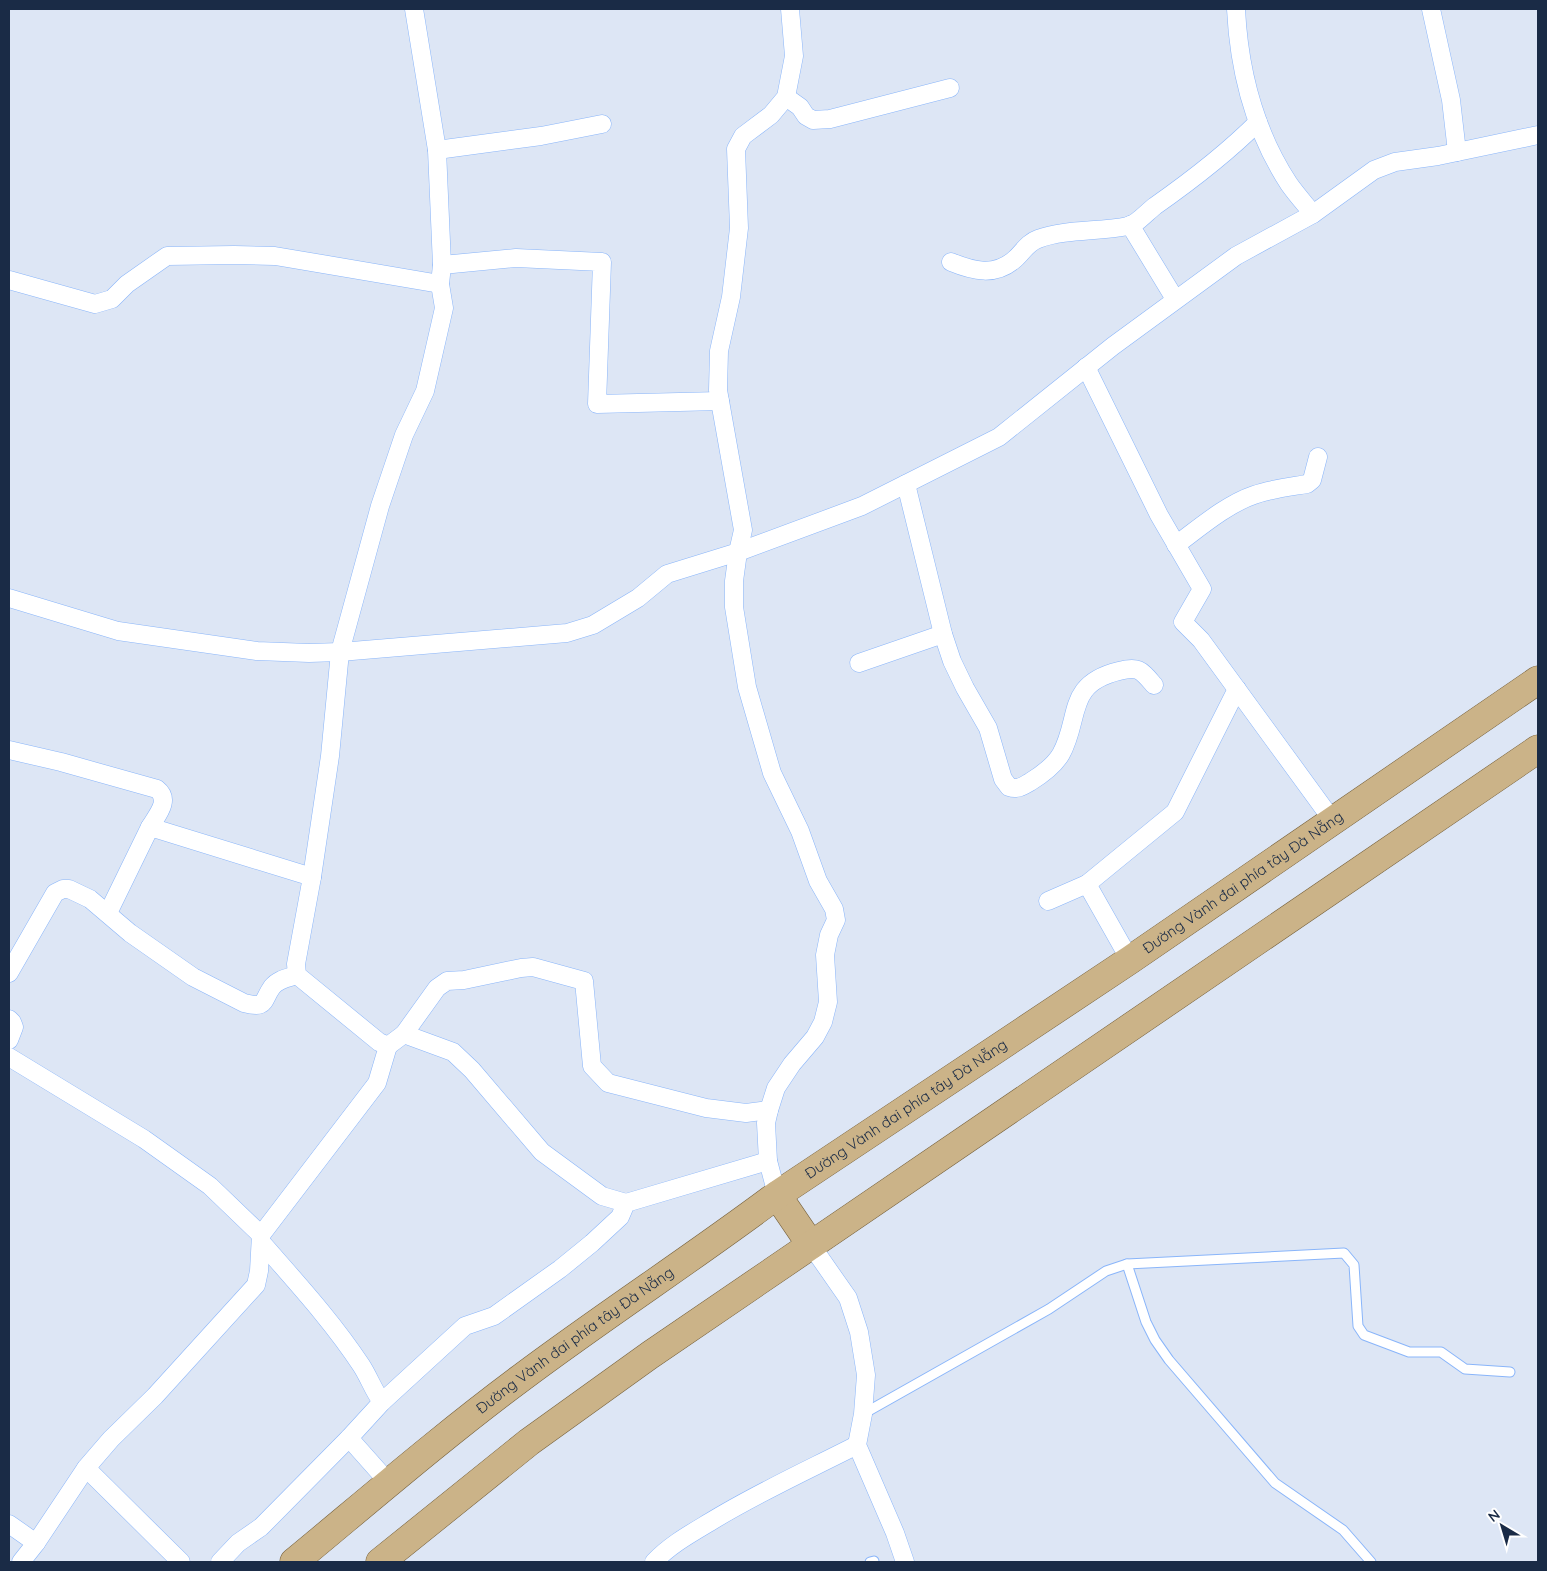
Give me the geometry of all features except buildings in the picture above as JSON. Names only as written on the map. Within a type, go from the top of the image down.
[{"type":"main road","name":"Đường Vành đai phía tây Đà Nẵng","points":[[294,1562],[520,1378],[777,1195],[1130,960],[1538,680]]},
{"type":"main road","points":[[380,1562],[529,1442],[650,1355],[1538,749]]},
{"type":"main road","points":[[777,1195],[811,1245]]},
{"type":"street","points":[[388,1046],[379,1042],[297,975],[296,964],[297,950],[312,877],[330,756],[340,652],[380,506],[404,435],[425,391],[444,308],[440,284],[442,264],[437,150],[414,9]]},
{"type":"street","points":[[777,1195],[768,1161],[766,1123],[768,1110],[776,1088],[792,1064],[815,1037],[823,1022],[828,1002],[825,955],[836,920],[834,909],[818,881],[800,831],[772,773],[747,687],[734,606],[734,581],[743,530],[718,390],[718,351],[731,297],[739,228],[736,149],[742,136],[771,115],[786,97],[794,56],[790,9]]},
{"type":"street","points":[[1236,9],[1237,33],[1243,75],[1258,122],[1271,152],[1289,184],[1313,214]]},
{"type":"street","points":[[1432,9],[1451,100],[1457,152]]},
{"type":"street","points":[[786,97],[800,107],[806,116],[814,120],[830,119],[950,88]]},
{"type":"street","points":[[951,262],[969,269],[986,271],[1003,267],[1015,259],[1024,248],[1034,241],[1047,236],[1130,226],[1211,165],[1258,122]]},
{"type":"street","points":[[437,150],[541,136],[602,124]]},
{"type":"street","points":[[9,598],[118,631],[257,651],[310,654],[567,633],[593,625],[638,598],[667,574],[738,552],[862,506],[1000,436],[1175,299],[1236,256],[1313,214],[1374,170],[1395,162],[1457,152],[1538,135]]},
{"type":"street","points":[[1130,226],[1175,299]]},
{"type":"street","points":[[9,280],[95,304],[112,299],[128,284],[167,256],[234,255],[275,256],[440,284]]},
{"type":"street","points":[[442,264],[516,258],[602,262],[597,404],[720,401]]},
{"type":"street","points":[[1086,367],[1159,515],[1202,589],[1183,622],[1201,640],[1333,821]]},
{"type":"street","points":[[1176,545],[1234,504],[1252,495],[1307,484],[1312,480],[1318,457]]},
{"type":"street","points":[[906,484],[943,634],[958,674],[988,728],[1003,778],[1009,787],[1014,789],[1021,787],[1044,774],[1053,764],[1061,754],[1066,743],[1075,705],[1082,694],[1098,679],[1131,668],[1141,671],[1154,685]]},
{"type":"street","points":[[859,663],[943,634]]},
{"type":"street","points":[[1048,901],[1087,884],[1175,812],[1237,689]]},
{"type":"street","points":[[9,750],[61,762],[157,789],[160,792],[163,797],[163,805],[150,827],[108,913]]},
{"type":"street","points":[[150,827],[312,877]]},
{"type":"street","points":[[1087,884],[1130,960]]},
{"type":"street","points":[[9,973],[55,894],[58,890],[69,889],[90,899],[130,933],[193,977],[244,1003],[260,1004],[266,1000],[272,987],[280,980],[297,975]]},
{"type":"street","points":[[21,1562],[36,1543],[86,1468],[110,1439],[155,1396],[256,1285],[262,1239],[377,1083],[388,1046],[404,1034],[437,988],[447,981],[464,980],[533,967],[584,982],[592,1066],[608,1082],[706,1108],[746,1113],[768,1110]]},
{"type":"street","points":[[9,1019],[14,1027],[9,1040]]},
{"type":"street","points":[[404,1034],[454,1052],[472,1070],[542,1152],[602,1196],[626,1203],[768,1161]]},
{"type":"street","points":[[9,1057],[144,1139],[210,1186],[262,1239],[338,1332],[363,1367],[374,1391],[382,1402]]},
{"type":"street","points":[[220,1562],[238,1543],[260,1527],[349,1438],[382,1402],[465,1326],[494,1316],[577,1256],[620,1217],[626,1203]]},
{"type":"street","points":[[811,1245],[848,1298],[859,1332],[866,1375],[863,1414],[857,1445],[895,1533],[905,1562]]},
{"type":"street","points":[[349,1438],[389,1483]]},
{"type":"street","points":[[654,1562],[679,1540],[723,1514],[769,1488],[857,1445]]},
{"type":"street","points":[[86,1468],[181,1562]]},
{"type":"street","points":[[9,1524],[36,1543]]},
{"type":"lane","points":[[863,1414],[1049,1309],[1106,1271],[1127,1264],[1344,1253],[1354,1265],[1358,1326],[1364,1335],[1409,1352],[1441,1352],[1465,1369],[1510,1372]]},
{"type":"lane","points":[[1127,1264],[1146,1322],[1169,1360],[1275,1484],[1343,1530],[1372,1562]]}]
